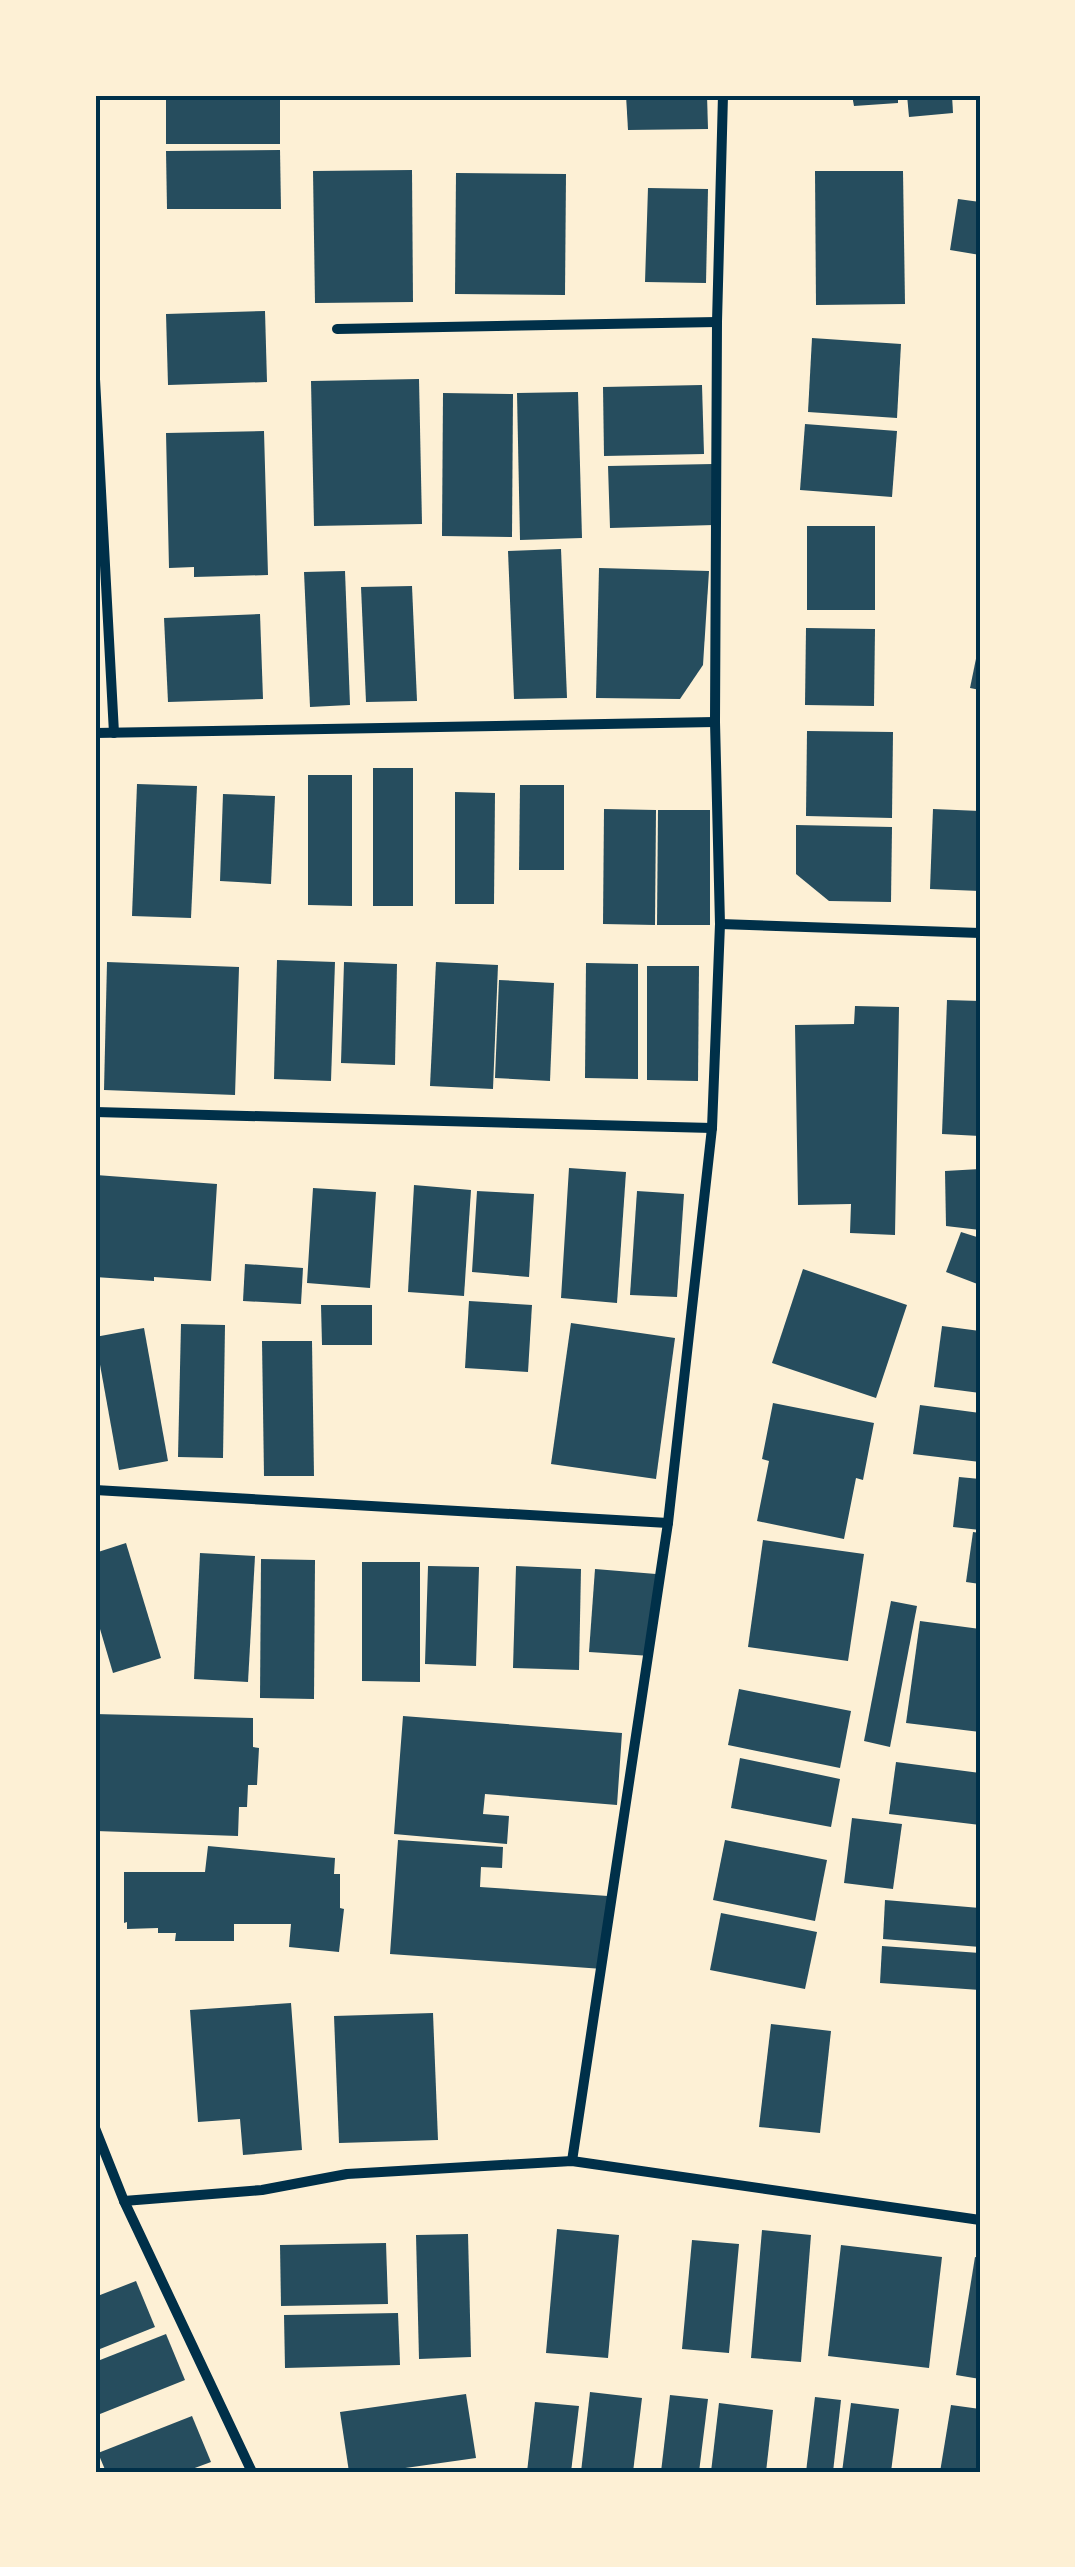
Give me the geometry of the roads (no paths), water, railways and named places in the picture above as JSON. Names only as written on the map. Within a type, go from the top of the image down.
[{"type":"street","points":[[572,2161],[668,1523],[712,1128],[720,924],[717,322],[723,95]]},
{"type":"street","points":[[336,329],[717,322]]},
{"type":"street","points":[[95,379],[114,734]]},
{"type":"street","points":[[95,733],[716,722]]},
{"type":"street","points":[[720,924],[980,933]]},
{"type":"street","points":[[95,1112],[712,1128]]},
{"type":"street","points":[[95,1490],[668,1523]]},
{"type":"street","points":[[95,2128],[124,2202],[252,2472]]},
{"type":"street","points":[[124,2202],[262,2190],[347,2174],[572,2161],[980,2220]]}]
